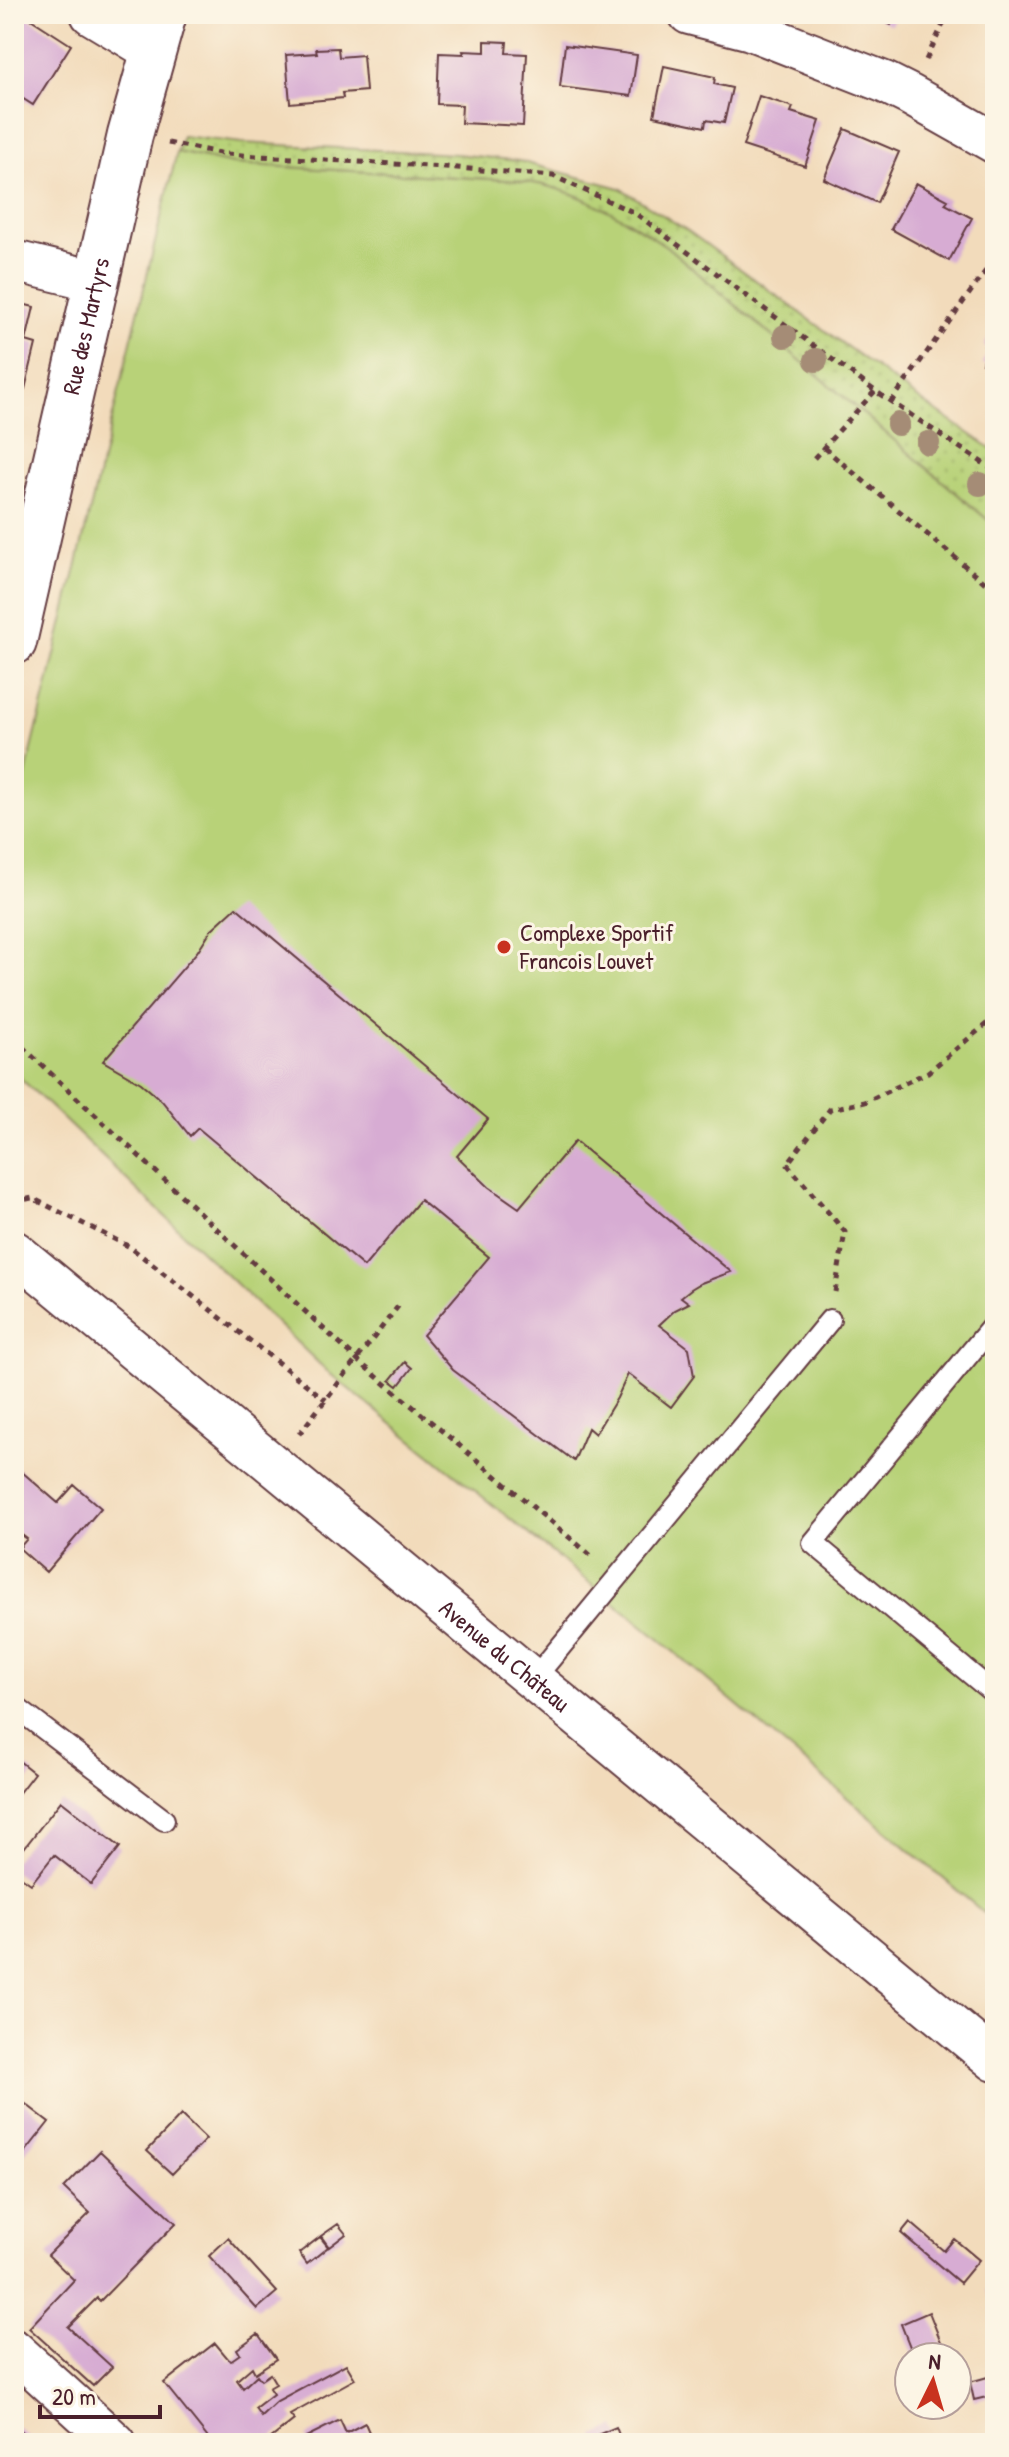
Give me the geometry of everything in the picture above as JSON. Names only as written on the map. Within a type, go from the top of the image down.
[{"type":"street","points":[[91,14],[159,33]]},
{"type":"street","points":[[689,14],[754,22],[910,95],[995,143]]},
{"type":"street","name":"Rue des Martyrs","points":[[14,642],[130,135],[159,33]]},
{"type":"street","points":[[14,261],[96,281]]},
{"type":"street","name":"Avenue du Château","points":[[14,1251],[995,2061]]},
{"type":"street","points":[[14,2350],[116,2443]]},
{"type":"lane","points":[[533,1680],[830,1320]]},
{"type":"lane","points":[[995,1323],[813,1543],[995,1694]]},
{"type":"lane","points":[[14,1706],[164,1820]]},
{"type":"path","points":[[910,95],[948,14]]},
{"type":"path","points":[[130,135],[225,154],[553,176],[635,213],[875,391],[995,471]]},
{"type":"path","points":[[891,402],[995,258]]},
{"type":"path","points":[[814,458],[875,391]]},
{"type":"path","points":[[824,448],[995,591]]},
{"type":"path","points":[[830,1320],[845,1232],[787,1164],[830,1109],[865,1102],[928,1072],[995,1017]]},
{"type":"path","points":[[14,1039],[357,1360],[619,1578]]},
{"type":"path","points":[[14,1202],[32,1198],[130,1247],[326,1400]]},
{"type":"path","points":[[274,1466],[399,1305]]},
{"type":"green space","points":[[182,136],[242,143],[456,154],[519,161],[620,188],[688,231],[995,451],[995,526],[666,246],[628,221],[544,185],[506,180],[232,164],[177,152]]},
{"type":"green space","name":"Complexe Sportif Francois Louvet","points":[[177,152],[232,164],[525,182],[559,189],[591,202],[666,246],[995,526],[995,1922],[642,1625],[329,1373],[14,1072],[14,823]]},
{"type":"building","points":[[14,14],[23,14],[71,45],[33,105],[14,93]]},
{"type":"building","points":[[869,14],[896,14],[891,25]]},
{"type":"building","points":[[485,41],[507,42],[506,53],[527,54],[523,126],[461,123],[462,105],[437,104],[439,53],[485,52]]},
{"type":"building","points":[[565,45],[637,55],[631,96],[560,87]]},
{"type":"building","points":[[338,48],[339,57],[363,55],[366,91],[342,93],[343,98],[290,103],[286,55]]},
{"type":"building","points":[[664,66],[715,77],[714,84],[732,88],[724,123],[706,120],[705,127],[654,116]]},
{"type":"building","points":[[759,96],[793,107],[791,112],[820,121],[805,166],[743,146]]},
{"type":"building","points":[[845,129],[899,152],[877,203],[824,179]]},
{"type":"building","points":[[916,183],[948,200],[945,204],[972,218],[949,261],[891,229]]},
{"type":"building","points":[[14,302],[34,307],[26,341],[36,344],[25,389],[18,387],[15,397]]},
{"type":"building","points":[[995,326],[995,370],[982,363],[990,350],[984,346]]},
{"type":"building","points":[[236,907],[488,1119],[457,1156],[489,1187],[519,1208],[575,1141],[731,1272],[691,1289],[681,1297],[689,1303],[675,1310],[659,1325],[689,1348],[694,1376],[671,1407],[628,1374],[595,1434],[588,1428],[574,1461],[453,1370],[423,1335],[489,1257],[420,1200],[364,1267],[198,1128],[190,1136],[162,1101],[141,1083],[103,1061],[197,952],[211,930]]},
{"type":"building","points":[[405,1362],[412,1368],[398,1386],[390,1380]]},
{"type":"building","points":[[14,1465],[58,1503],[74,1485],[101,1508],[46,1572],[19,1548],[27,1539],[14,1529]]},
{"type":"building","points":[[14,1757],[34,1773],[14,1799]]},
{"type":"building","points":[[61,1801],[120,1847],[91,1884],[54,1855],[31,1884],[14,1872],[14,1861]]},
{"type":"building","points":[[14,2095],[49,2122],[19,2160],[14,2155]]},
{"type":"building","points":[[181,2115],[206,2139],[172,2174],[147,2151]]},
{"type":"building","points":[[100,2151],[176,2223],[100,2301],[97,2298],[68,2327],[112,2367],[93,2386],[29,2328],[74,2280],[48,2255],[90,2213],[64,2188]]},
{"type":"building","points":[[910,2222],[944,2251],[954,2239],[979,2260],[960,2283],[901,2233]]},
{"type":"building","points":[[338,2224],[346,2234],[329,2247],[321,2236]]},
{"type":"building","points":[[320,2237],[328,2247],[307,2264],[299,2253]]},
{"type":"building","points":[[228,2238],[277,2292],[257,2309],[209,2256]]},
{"type":"building","points":[[995,2286],[995,2313],[986,2290]]},
{"type":"building","points":[[929,2312],[941,2341],[908,2341],[901,2324]]},
{"type":"building","points":[[258,2334],[276,2359],[255,2373],[252,2367],[237,2380],[243,2388],[257,2375],[261,2380],[270,2374],[276,2384],[269,2388],[273,2394],[255,2408],[261,2416],[277,2401],[346,2364],[355,2379],[290,2415],[294,2420],[270,2439],[273,2443],[212,2443],[164,2383],[215,2343],[230,2361],[240,2354],[237,2349]]},
{"type":"building","points":[[991,2376],[995,2395],[974,2400],[973,2381]]},
{"type":"building","points":[[340,2420],[346,2433],[365,2423],[372,2439],[365,2443],[309,2443],[306,2437]]},
{"type":"building","points":[[17,2427],[36,2443],[14,2443]]},
{"type":"building","points":[[616,2427],[622,2443],[598,2443],[595,2436]]},
{"type":"building","points":[[803,2436],[806,2443],[789,2443],[792,2439]]},
{"type":"place","name":"Complexe Sportif Francois Louvet","points":[[504,947]]}]
